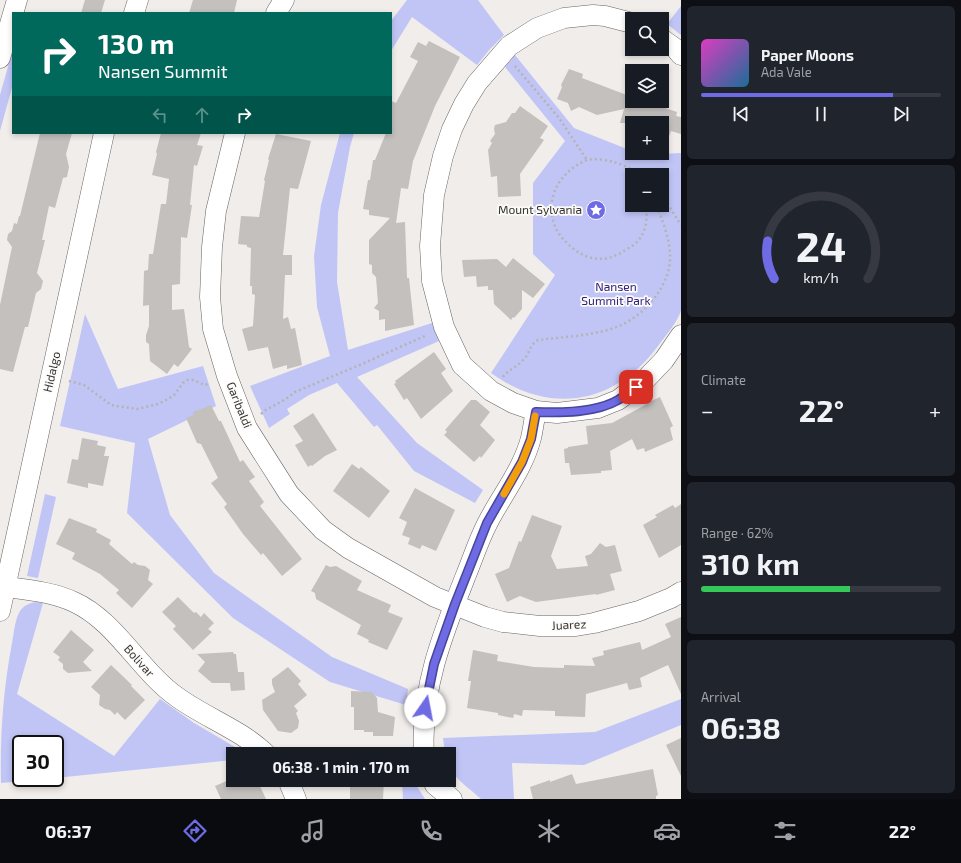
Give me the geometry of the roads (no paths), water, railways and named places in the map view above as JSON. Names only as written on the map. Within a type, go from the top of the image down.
[{"type":"street","points":[[13,12],[16,0]]},
{"type":"street","points":[[134,12],[138,0]]},
{"type":"street","points":[[277,12],[284,0]]},
{"type":"street","points":[[0,58],[12,14]]},
{"type":"street","points":[[625,21],[605,16],[593,15],[564,18],[537,28],[509,46],[477,83],[464,104],[452,129],[443,156],[434,195],[430,246],[432,280],[444,327],[462,365],[491,391],[512,403],[536,412],[557,413],[598,408],[618,400],[646,380],[664,360],[681,335]]},
{"type":"street","points":[[669,44],[681,55]]},
{"type":"street","name":"Hidalgo","points":[[0,611],[104,134]]},
{"type":"street","name":"Garibaldi","points":[[236,134],[216,211],[212,247],[210,297],[213,329],[227,376],[247,428],[289,494],[323,530],[348,548],[422,590],[435,597],[455,604]]},
{"type":"street","points":[[424,747],[425,708],[434,664],[455,604],[487,523],[522,462],[531,439],[536,412]]},
{"type":"street","name":"Bolivar","points":[[6,587],[53,594],[75,602],[88,610],[107,625],[145,668],[170,692],[193,708],[246,737],[258,747]]},
{"type":"street","name":"Juarez","points":[[455,604],[485,617],[503,622],[540,626],[576,626],[594,623],[639,611],[671,598],[681,592]]},
{"type":"street","points":[[291,787],[296,799]]},
{"type":"street","points":[[437,787],[452,799]]},
{"type":"place","name":"Mount Sylvania","points":[[596,210]]},
{"type":"park label","name":"Nansen Summit Park","points":[[616,294]]}]
